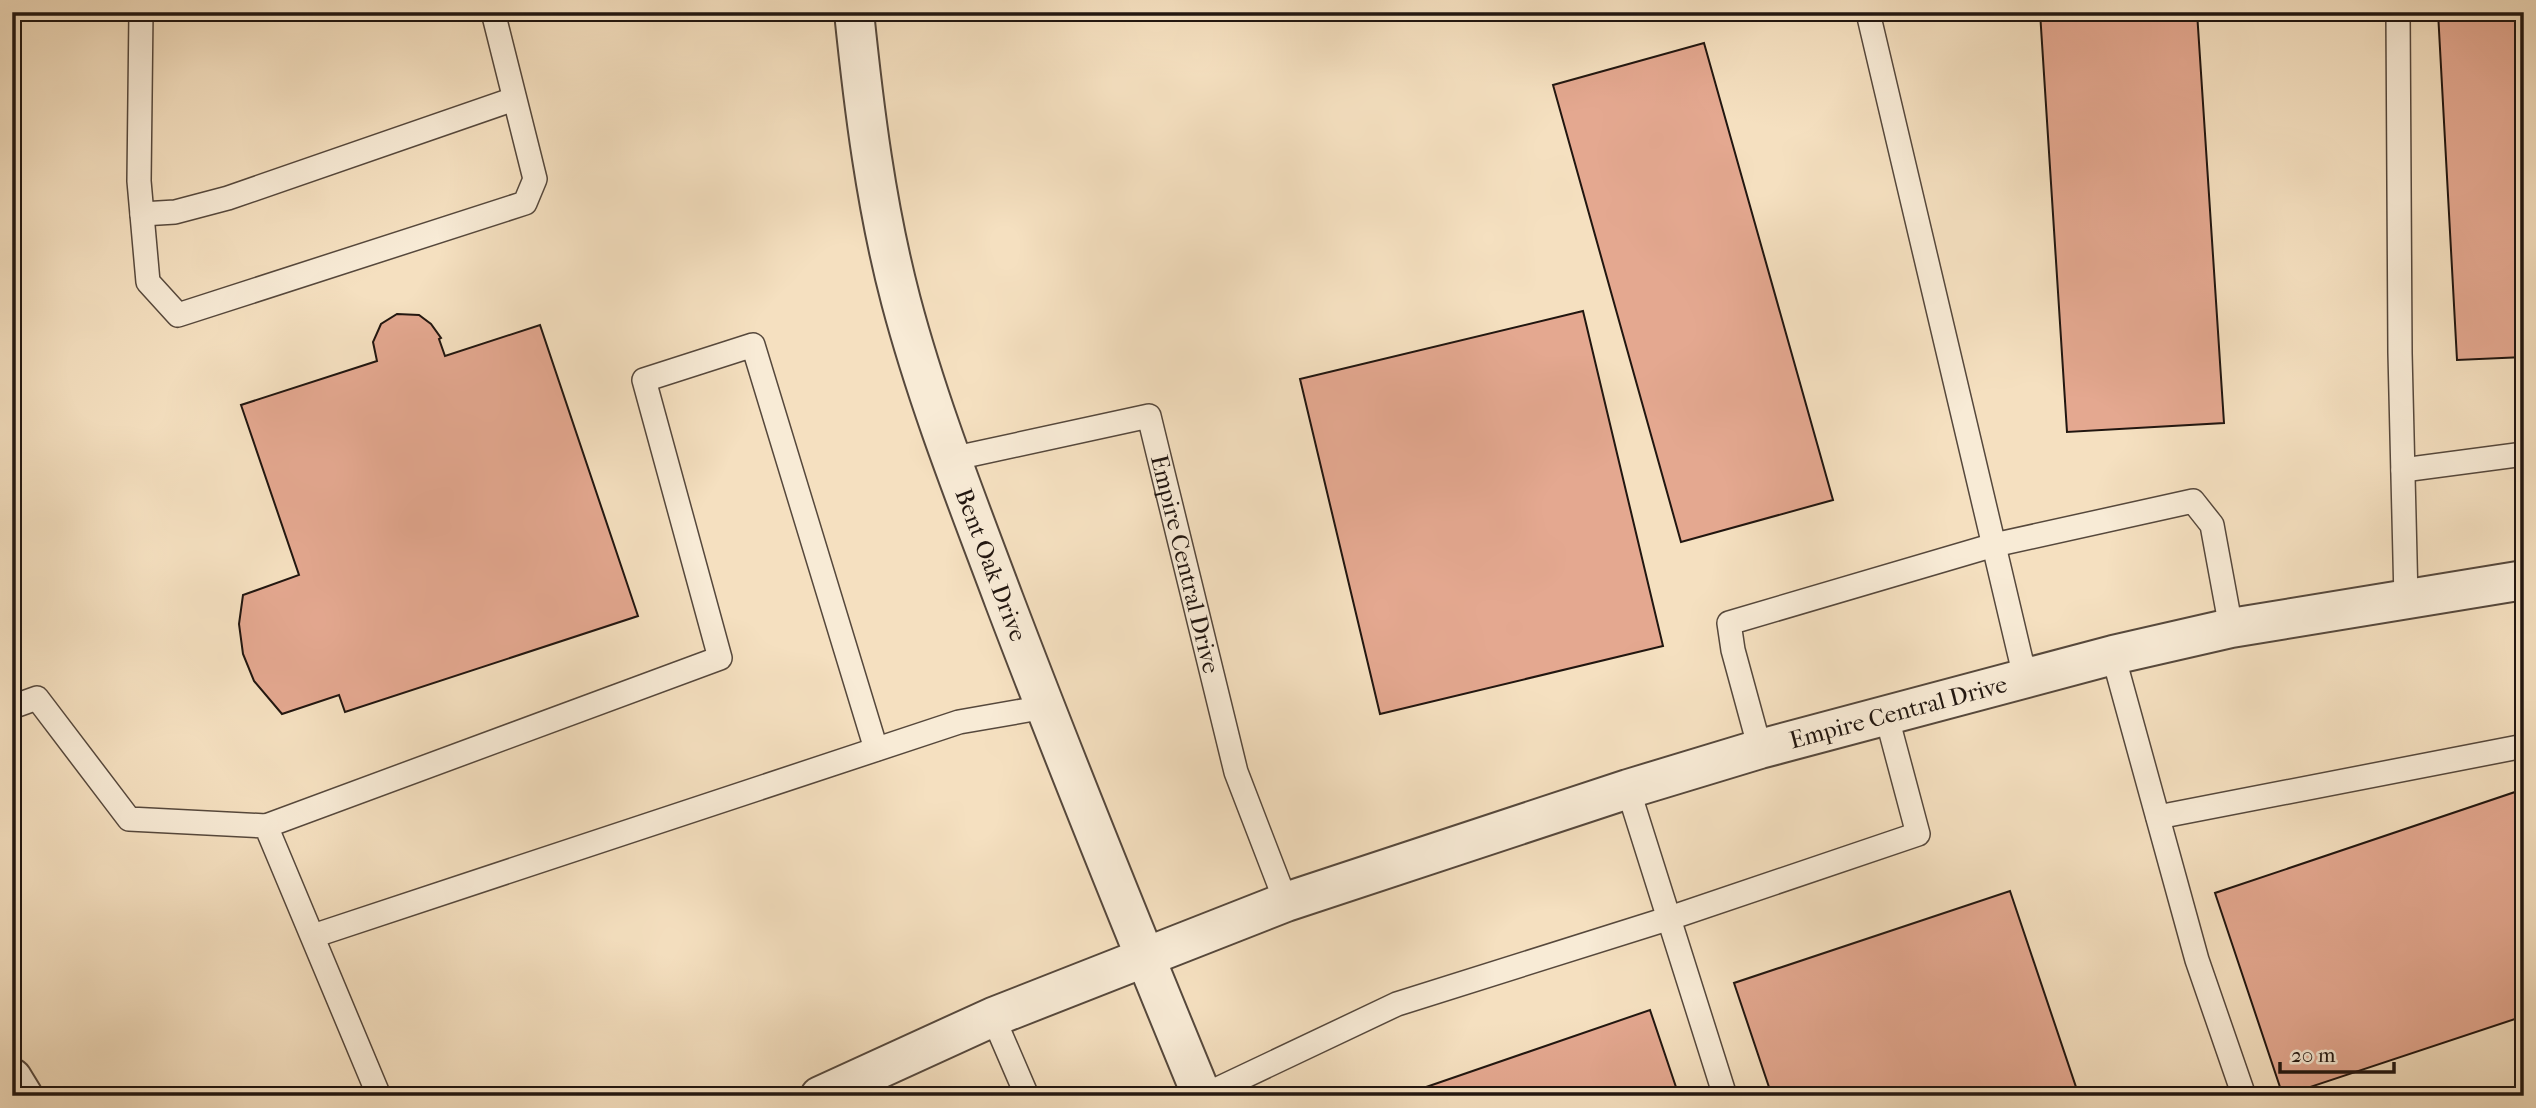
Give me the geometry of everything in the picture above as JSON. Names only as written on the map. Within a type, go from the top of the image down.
[{"type":"street","name":"Bent Oak Drive","points":[[855,12],[863,96],[877,192],[901,300],[951,459],[1045,707],[1203,1096]]},
{"type":"street","name":"Empire Central Drive","points":[[820,1096],[993,1017],[1286,902],[1628,789],[1760,749],[2113,654],[2231,628],[2524,580]]},
{"type":"street","points":[[12,1078],[23,1096]]},
{"type":"lane","points":[[141,12],[139,181],[148,282],[178,315],[525,203],[535,179],[493,12]]},
{"type":"lane","points":[[2398,12],[2400,353],[2406,599]]},
{"type":"lane","points":[[1869,18],[2025,677]]},
{"type":"lane","points":[[142,214],[175,212],[229,198],[514,99]]},
{"type":"lane","points":[[12,707],[37,698],[129,818],[266,826],[720,659],[645,380],[753,345],[877,748]]},
{"type":"lane","name":"Empire Central Drive","points":[[951,459],[1149,416],[1236,772],[1286,902]]},
{"type":"lane","points":[[2403,470],[2524,454]]},
{"type":"lane","points":[[1760,749],[1733,650],[1729,624],[1994,545],[2193,501],[2212,525],[2231,628]]},
{"type":"lane","points":[[2113,654],[2197,960],[2244,1096]]},
{"type":"lane","points":[[313,936],[959,722],[1045,707]]},
{"type":"lane","points":[[1203,1096],[1397,1004],[1670,918],[1918,834],[1886,714]]},
{"type":"lane","points":[[2158,817],[2524,746]]},
{"type":"lane","points":[[1628,789],[1725,1096]]},
{"type":"lane","points":[[266,826],[379,1096]]},
{"type":"lane","points":[[993,1017],[1027,1096]]},
{"type":"building","points":[[2040,12],[2197,12],[2224,423],[2067,432]]},
{"type":"building","points":[[2438,12],[2524,12],[2524,357],[2457,360]]},
{"type":"building","points":[[1704,43],[1833,500],[1681,542],[1553,85]]},
{"type":"building","points":[[1583,311],[1663,646],[1380,714],[1300,379]]},
{"type":"building","points":[[397,314],[419,315],[431,324],[441,338],[439,339],[445,356],[540,325],[638,616],[345,712],[339,695],[282,714],[254,681],[243,654],[239,624],[243,595],[299,575],[241,405],[377,361],[373,342],[381,324]]},
{"type":"building","points":[[2524,789],[2524,1016],[2283,1096],[2215,893]]},
{"type":"building","points":[[2010,891],[2078,1093],[2071,1096],[1772,1096],[1734,983]]},
{"type":"building","points":[[1650,1010],[1679,1096],[1400,1096]]}]
